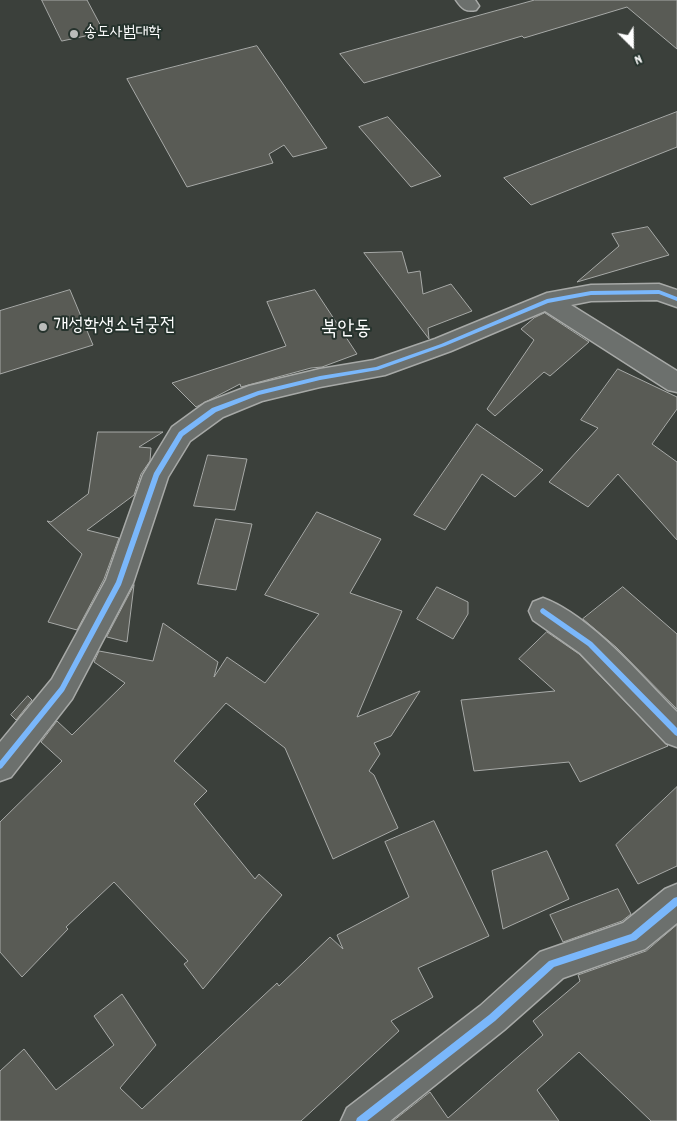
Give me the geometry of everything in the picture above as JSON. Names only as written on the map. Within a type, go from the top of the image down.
[{"type":"street","points":[[0,766],[62,689],[119,584],[156,476],[181,434],[214,410],[258,393],[320,378],[376,369],[443,345],[547,301],[591,293],[620,292],[659,292],[677,299]]},
{"type":"street","points":[[547,301],[677,383]]},
{"type":"street","points":[[543,611],[590,644],[677,733]]},
{"type":"street","points":[[360,1121],[492,1018],[552,964],[633,938],[677,901]]},
{"type":"building","points":[[42,0],[87,0],[104,32],[62,41]]},
{"type":"building","points":[[535,0],[677,0],[677,49],[627,7],[364,83],[340,54]]},
{"type":"building","points":[[257,46],[327,148],[293,157],[284,145],[269,154],[273,163],[187,187],[127,79]]},
{"type":"building","points":[[677,112],[677,147],[531,205],[504,178]]},
{"type":"building","points":[[388,117],[441,176],[411,187],[359,127]]},
{"type":"building","points":[[648,227],[669,255],[577,282],[619,246],[612,234]]},
{"type":"building","points":[[402,252],[408,273],[420,271],[423,294],[451,284],[472,311],[428,328],[429,339],[364,253]]},
{"type":"building","name":"개성학생소년궁전","points":[[70,290],[93,345],[0,374],[0,311]]},
{"type":"building","points":[[315,290],[357,354],[322,367],[311,368],[241,387],[240,384],[196,407],[172,383],[286,346],[267,302]]},
{"type":"building","points":[[545,313],[589,342],[550,376],[544,372],[495,416],[487,409],[534,340],[521,329],[534,318]]},
{"type":"building","points":[[618,369],[677,397],[677,409],[652,444],[677,462],[677,540],[618,474],[588,507],[549,482],[598,428],[581,420]]},
{"type":"building","points":[[477,424],[543,470],[515,497],[482,474],[445,530],[414,515]]},
{"type":"building","points":[[98,432],[163,432],[139,447],[151,448],[150,461],[141,474],[134,495],[87,530],[119,538],[104,579],[77,630],[48,622],[82,554],[47,521],[51,522],[88,494]]},
{"type":"building","points":[[208,455],[247,459],[235,510],[194,506]]},
{"type":"building","points":[[317,512],[381,539],[350,593],[402,611],[357,717],[420,691],[391,736],[374,743],[380,754],[369,771],[374,775],[398,828],[333,859],[285,748],[226,703],[174,761],[207,791],[194,804],[255,879],[259,874],[282,895],[203,989],[184,964],[188,961],[114,882],[66,927],[68,929],[22,977],[0,952],[0,822],[62,761],[41,742],[57,721],[72,735],[125,683],[94,662],[99,651],[153,661],[163,623],[218,662],[214,677],[227,657],[265,683],[319,614],[265,595]]},
{"type":"building","points":[[216,519],[252,524],[236,590],[198,584]]},
{"type":"building","points":[[134,585],[127,642],[107,637]]},
{"type":"building","points":[[437,587],[468,602],[468,614],[453,639],[417,619]]},
{"type":"building","points":[[623,587],[677,634],[677,709],[616,647],[583,619]]},
{"type":"building","points":[[547,632],[579,654],[668,746],[580,782],[569,762],[474,771],[461,700],[555,691],[519,659]]},
{"type":"building","points":[[28,696],[32,700],[16,720],[11,715]]},
{"type":"building","points":[[677,787],[677,866],[638,884],[616,845]]},
{"type":"building","points":[[434,821],[489,936],[418,968],[433,997],[391,1021],[399,1031],[301,1121],[0,1121],[0,1071],[24,1049],[56,1090],[114,1045],[94,1016],[122,994],[156,1045],[120,1088],[142,1109],[277,983],[279,986],[330,937],[343,949],[337,935],[409,897],[385,842]]},
{"type":"building","points":[[547,851],[569,899],[503,929],[492,871]]},
{"type":"building","points":[[618,889],[631,914],[622,921],[563,942],[550,915]]},
{"type":"building","points":[[677,925],[677,1121],[651,1121],[579,1052],[537,1090],[559,1121],[393,1121],[430,1092],[448,1118],[543,1035],[533,1021],[580,981],[578,975],[646,951]]},
{"type":"cycle path","points":[[0,766],[62,689],[119,583],[156,475],[181,434],[214,410],[258,393],[320,378],[376,369],[443,345],[547,301],[591,293],[659,292],[677,299]]},
{"type":"cycle path","points":[[543,611],[590,644],[677,733]]},
{"type":"cycle path","points":[[360,1121],[492,1018],[552,964],[633,937],[677,901]]},
{"type":"place","name":"송도사범대학","points":[[74,34]]},
{"type":"place","name":"개성학생소년궁전","points":[[43,327]]},
{"type":"district","name":"북안동","points":[[346,331]]}]
